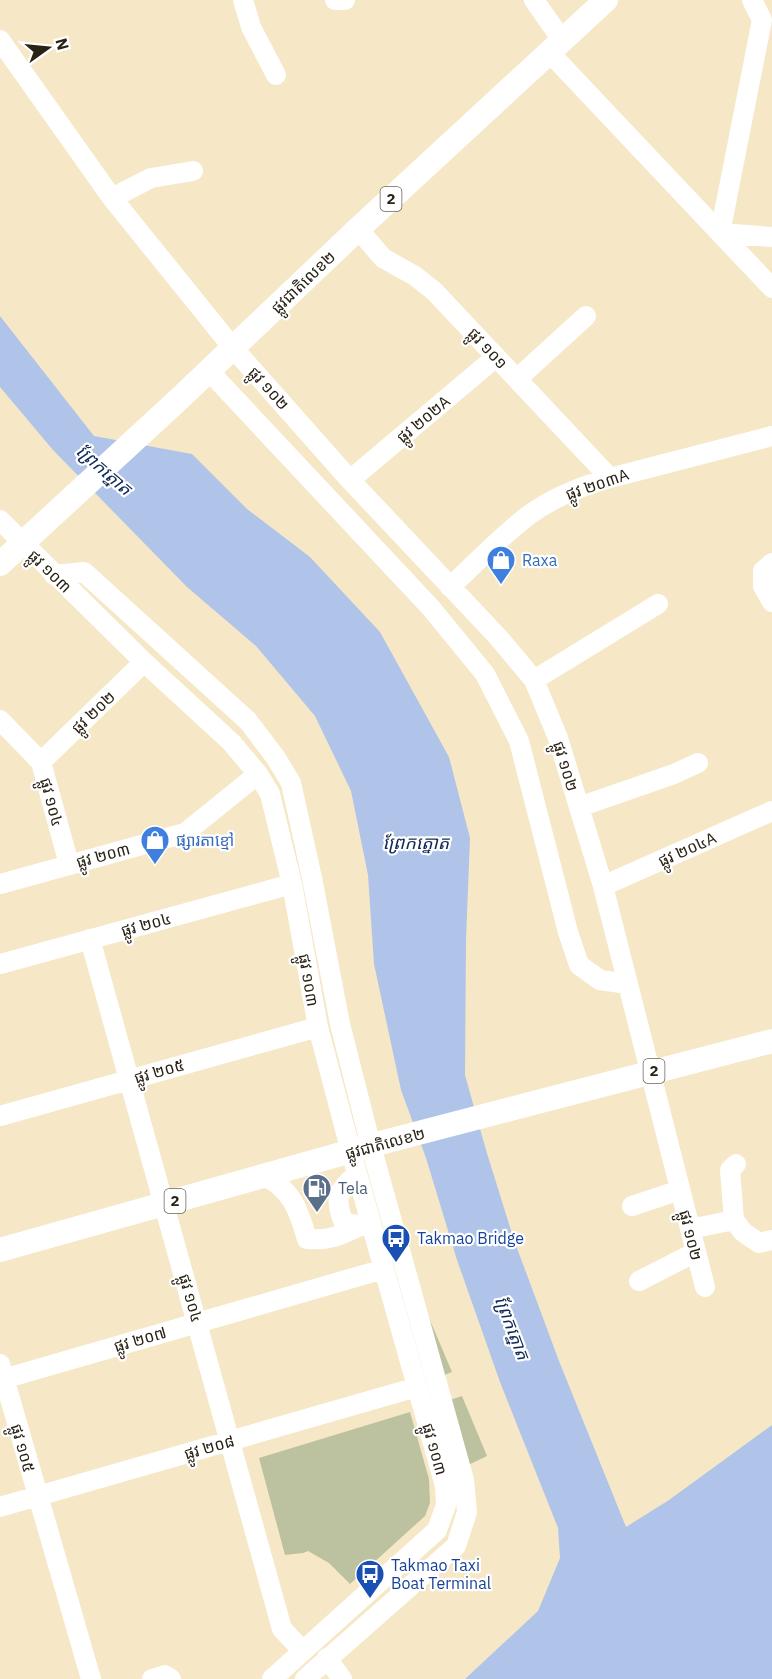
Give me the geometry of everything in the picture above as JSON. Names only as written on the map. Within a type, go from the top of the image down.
[{"type":"main road","name":"ផ្លូវជាតិលេខ២","points":[[0,564],[606,0]]},
{"type":"main road","name":"ផ្លូវជាតិលេខ២","points":[[0,1250],[264,1176],[365,1154],[537,1102],[772,1041]]},
{"type":"street","points":[[243,0],[251,27],[276,75]]},
{"type":"street","points":[[335,0],[345,0]]},
{"type":"street","points":[[534,0],[555,46],[720,233],[772,288]]},
{"type":"street","points":[[720,233],[767,21],[752,0]]},
{"type":"street","name":"ផ្លូវ ១០២","points":[[0,40],[112,198],[233,348],[350,480],[498,637],[534,680],[558,738],[603,886],[705,1287]]},
{"type":"street","points":[[112,198],[151,178],[194,171]]},
{"type":"street","name":"ផ្លូវ ១០១","points":[[358,229],[383,258],[415,276],[434,291],[610,478]]},
{"type":"street","points":[[720,233],[772,237]]},
{"type":"street","points":[[517,379],[586,316]]},
{"type":"street","name":"ផ្លូវ ២០២A","points":[[350,480],[496,357]]},
{"type":"street","points":[[209,371],[431,608],[485,674],[519,741],[568,932],[579,964],[600,981],[628,984]]},
{"type":"street","name":"ផ្លូវ ២០៣A","points":[[450,587],[530,514],[561,496],[610,478],[772,436]]},
{"type":"street","name":"ផ្លូវ ១០៣","points":[[0,520],[144,662],[231,742],[258,774],[270,794],[292,884],[318,1027],[365,1154],[366,1226],[384,1269],[445,1486],[446,1505],[437,1530],[303,1651]]},
{"type":"street","points":[[772,563],[763,571],[763,586],[772,602]]},
{"type":"street","points":[[54,575],[84,572],[248,721],[276,758],[291,783],[312,878],[365,1154],[464,1480],[467,1512],[456,1546],[305,1679]]},
{"type":"street","points":[[534,680],[658,604]]},
{"type":"street","name":"ផ្លូវ ២០២","points":[[41,762],[144,662]]},
{"type":"street","name":"ផ្លូវ ១០៤","points":[[0,720],[41,762],[69,864]]},
{"type":"street","points":[[579,807],[674,774],[698,763]]},
{"type":"street","name":"ផ្លូវ ២០៣","points":[[0,884],[185,833],[258,774]]},
{"type":"street","name":"ផ្លូវ ២០៤A","points":[[603,886],[772,811]]},
{"type":"street","name":"ផ្លូវ ២០៤","points":[[0,964],[292,884]]},
{"type":"street","name":"ផ្លូវ ១០៤","points":[[90,939],[282,1629],[303,1651]]},
{"type":"street","name":"ផ្លូវ ២០៥","points":[[0,1116],[318,1027]]},
{"type":"street","points":[[365,1154],[339,1195],[338,1207],[344,1223],[366,1226]]},
{"type":"street","points":[[736,1164],[730,1170],[734,1220],[743,1232],[759,1243],[772,1240]]},
{"type":"street","points":[[264,1176],[279,1183],[295,1205],[307,1239],[322,1240],[336,1237],[366,1226]]},
{"type":"street","points":[[632,1206],[680,1190]]},
{"type":"street","points":[[690,1229],[734,1220]]},
{"type":"street","points":[[639,1281],[696,1252]]},
{"type":"street","name":"ផ្លូវ ២០៧","points":[[1,1374],[198,1323],[384,1269]]},
{"type":"street","name":"ផ្លូវ ១០៥","points":[[1,1374],[91,1679]]},
{"type":"street","name":"ផ្លូវ ២០៨","points":[[0,1507],[417,1387]]},
{"type":"street","points":[[272,1679],[303,1651]]},
{"type":"street","points":[[327,1658],[342,1679]]},
{"type":"street","points":[[152,1679],[165,1675],[171,1679]]},
{"type":"green space","points":[[418,1292],[452,1372],[442,1376]]},
{"type":"green space","points":[[462,1396],[487,1456],[466,1466],[447,1401]]},
{"type":"green space","points":[[410,1412],[429,1479],[430,1503],[425,1516],[350,1584],[329,1563],[308,1551],[285,1555],[259,1458]]},
{"type":"water","name":"ព្រែកត្នោត","points":[[0,316],[94,436],[192,454],[247,509],[310,557],[380,632],[449,757],[470,838],[466,939],[465,1075],[514,1240],[559,1361],[626,1527],[669,1500],[772,1425],[772,1679],[465,1679],[538,1611],[560,1558],[558,1528],[500,1382],[457,1260],[426,1158],[401,1090],[374,964],[368,875],[351,791],[315,716],[256,646],[187,587],[53,450],[0,387]]},
{"type":"place","name":"Raxa","points":[[501,586]]},
{"type":"place","name":"ផ្សារតាខ្មៅ","points":[[155,866]]},
{"type":"place","name":"Tela","points":[[317,1214]]},
{"type":"place","name":"Takmao Bridge","points":[[396,1264]]},
{"type":"place","name":"Takmao Taxi Boat Terminal","points":[[370,1600]]}]
